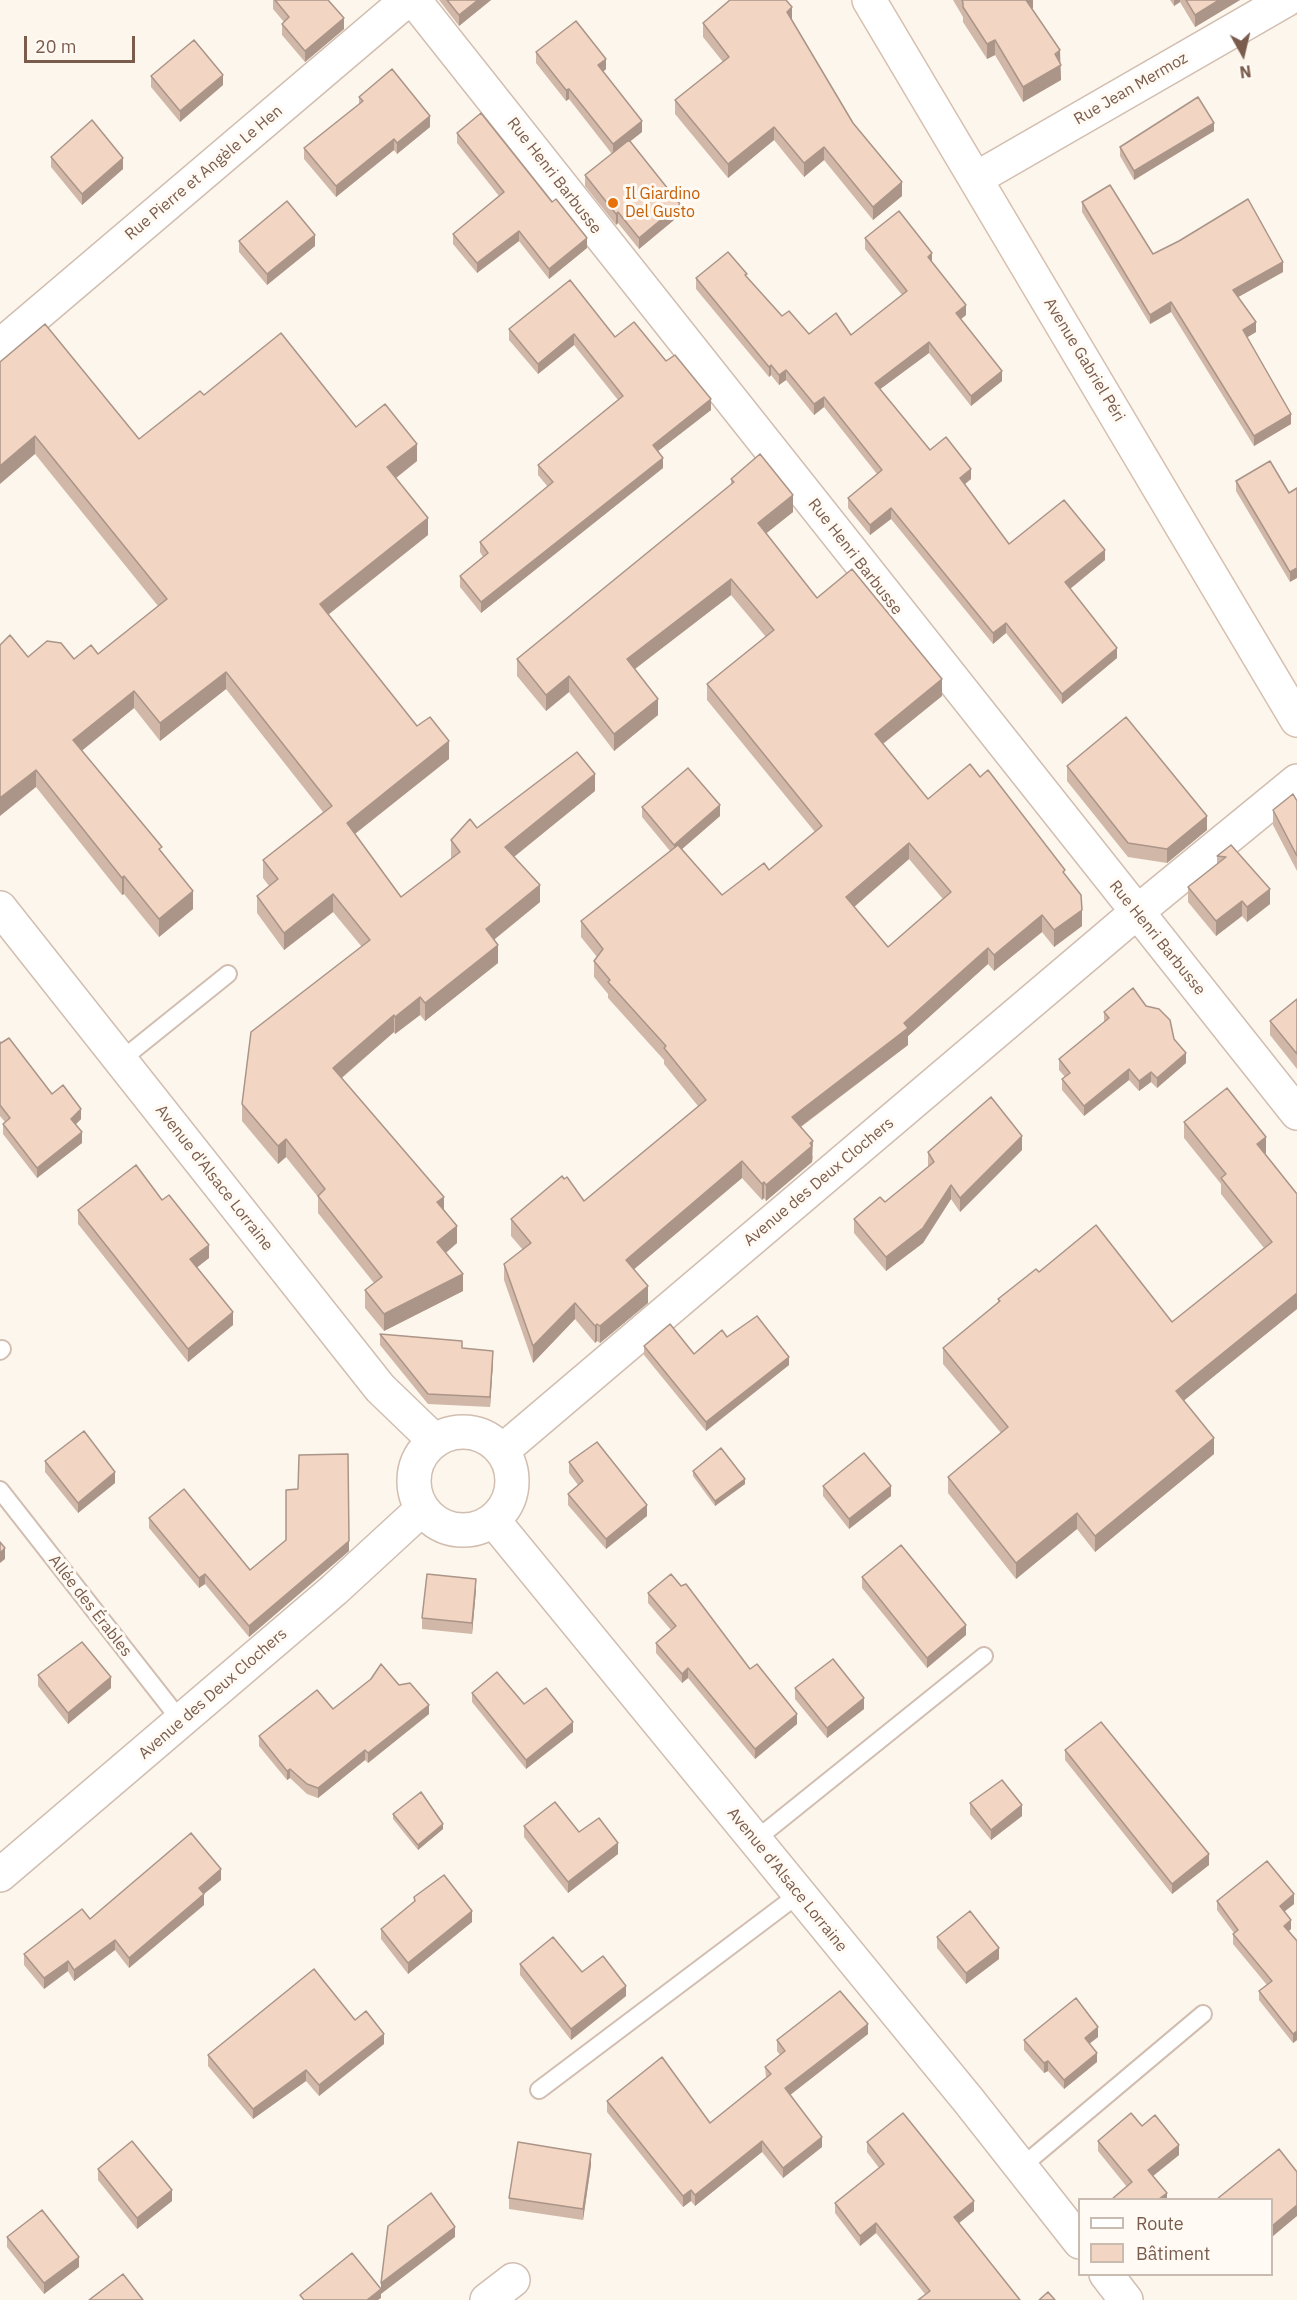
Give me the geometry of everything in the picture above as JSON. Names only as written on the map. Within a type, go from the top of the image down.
[{"type":"street","name":"Rue Pierre et Angèle Le Hen","points":[[0,346],[407,0]]},
{"type":"street","name":"Rue Henri Barbusse","points":[[414,0],[1297,1113]]},
{"type":"street","name":"Avenue Gabriel Péri","points":[[869,0],[1297,720]]},
{"type":"street","name":"Rue Jean Mermoz","points":[[976,178],[1286,0]]},
{"type":"street","name":"Avenue des Deux Clochers","points":[[502,1451],[1137,912],[1297,781]]},
{"type":"street","name":"Avenue d'Alsace Lorraine","points":[[0,908],[380,1388],[435,1441]]},
{"type":"street","points":[[448,1434],[477,1434],[491,1440],[502,1451],[510,1464],[513,1480],[511,1495],[504,1509],[493,1520],[479,1528],[463,1531],[448,1528],[433,1520],[422,1509],[414,1480],[417,1465],[424,1452],[435,1441],[448,1434]]},
{"type":"street","name":"Avenue des Deux Clochers","points":[[0,1875],[334,1590],[422,1509]]},
{"type":"street","name":"Avenue d'Alsace Lorraine","points":[[493,1520],[969,2101],[1078,2240]]},
{"type":"street","points":[[1108,2276],[1126,2300]]},
{"type":"street","points":[[487,2300],[513,2280]]},
{"type":"lane","points":[[121,1060],[228,974]]},
{"type":"lane","name":"Allée des Érables","points":[[0,1490],[181,1721]]},
{"type":"lane","points":[[754,1841],[984,1656]]},
{"type":"lane","points":[[539,2090],[799,1894]]},
{"type":"lane","points":[[1020,2168],[1203,2014]]},
{"type":"building","points":[[275,0],[328,0],[344,18],[305,51],[282,24],[289,17]]},
{"type":"building","points":[[447,0],[478,0],[459,15]]},
{"type":"building","points":[[730,0],[786,0],[792,7],[787,12],[853,123],[902,182],[873,207],[824,147],[804,163],[774,127],[728,164],[675,100],[729,57],[703,23]]},
{"type":"building","points":[[962,0],[1026,0],[1060,50],[1055,54],[1061,65],[1023,87],[995,40],[987,44],[963,7]]},
{"type":"building","points":[[1186,0],[1219,0],[1195,15]]},
{"type":"building","points":[[576,21],[606,59],[598,65],[642,121],[613,144],[536,52]]},
{"type":"building","points":[[194,40],[223,75],[180,111],[151,76]]},
{"type":"building","points":[[392,69],[430,116],[397,143],[394,139],[336,186],[304,148],[363,101],[359,97]]},
{"type":"building","points":[[1198,97],[1214,123],[1134,171],[1120,147]]},
{"type":"building","points":[[481,113],[552,202],[556,199],[587,238],[549,269],[519,231],[477,263],[453,234],[504,192],[457,133]]},
{"type":"building","points":[[92,120],[123,158],[82,194],[51,157]]},
{"type":"building","points":[[629,140],[680,204],[639,238],[618,212],[616,214],[585,175]]},
{"type":"building","points":[[1110,185],[1153,254],[1248,199],[1283,262],[1233,290],[1256,322],[1243,330],[1291,414],[1254,436],[1171,302],[1150,315],[1082,202]]},
{"type":"building","points":[[287,201],[315,235],[267,274],[239,241]]},
{"type":"building","points":[[899,211],[932,253],[928,257],[966,305],[956,313],[1002,371],[971,396],[929,342],[875,383],[930,450],[946,437],[971,469],[960,478],[1009,544],[1064,500],[1105,550],[1065,582],[1117,648],[1062,694],[1006,623],[993,633],[891,508],[870,525],[848,498],[882,470],[824,397],[814,404],[786,370],[779,375],[771,365],[769,367],[696,278],[728,252],[747,274],[745,275],[782,316],[789,311],[809,334],[836,313],[851,335],[907,291],[865,238]]},
{"type":"building","points":[[570,280],[615,337],[634,322],[666,361],[675,355],[711,399],[653,445],[663,458],[481,602],[460,576],[488,553],[480,542],[553,482],[538,465],[623,396],[574,334],[538,364],[509,329]]},
{"type":"building","points":[[45,324],[139,439],[200,391],[204,395],[281,333],[356,427],[385,404],[417,444],[387,467],[428,518],[320,604],[417,726],[430,717],[449,741],[347,823],[401,897],[460,852],[451,840],[470,819],[477,828],[577,752],[595,774],[505,847],[540,885],[486,929],[498,945],[425,1003],[420,997],[395,1017],[394,1015],[333,1068],[444,1197],[437,1202],[457,1226],[437,1242],[463,1274],[384,1314],[365,1290],[382,1277],[318,1196],[325,1189],[286,1139],[278,1146],[242,1104],[251,1032],[370,940],[333,894],[284,933],[257,896],[278,879],[263,860],[332,806],[226,672],[160,723],[134,691],[73,740],[162,847],[159,849],[193,891],[159,919],[124,876],[122,878],[36,770],[0,798],[0,645],[10,635],[28,657],[47,641],[61,643],[74,659],[91,645],[98,654],[167,599],[35,436],[0,466],[0,362]]},
{"type":"building","points":[[760,454],[793,495],[758,523],[817,598],[852,569],[942,679],[875,734],[928,799],[970,764],[980,777],[988,770],[1065,870],[1063,872],[1081,895],[1082,910],[1054,930],[1042,915],[994,955],[988,948],[904,1023],[908,1028],[792,1117],[813,1141],[810,1143],[812,1146],[766,1185],[764,1182],[762,1184],[742,1161],[626,1260],[648,1286],[600,1326],[597,1324],[595,1326],[575,1303],[533,1346],[504,1264],[531,1243],[511,1219],[562,1176],[564,1179],[567,1177],[584,1201],[706,1100],[664,1048],[666,1046],[608,982],[610,980],[594,961],[603,949],[581,921],[678,845],[722,895],[764,863],[769,870],[822,826],[707,684],[774,630],[731,579],[627,659],[658,699],[614,734],[569,676],[546,695],[517,659],[734,482],[731,479]],"holes":[[[909,843],[951,892],[888,947],[846,897]]]},
{"type":"building","points":[[1270,461],[1289,493],[1297,488],[1297,568],[1290,572],[1236,481]]},
{"type":"building","points":[[1126,717],[1207,816],[1167,849],[1128,843],[1067,766]]},
{"type":"building","points":[[688,768],[720,805],[674,845],[642,807]]},
{"type":"building","points":[[1293,794],[1297,801],[1297,856],[1273,810]]},
{"type":"building","points":[[1231,845],[1270,889],[1247,907],[1242,901],[1216,921],[1188,887],[1226,857],[1217,856]]},
{"type":"building","points":[[1133,988],[1146,1006],[1159,1009],[1170,1020],[1174,1039],[1186,1053],[1157,1078],[1151,1072],[1139,1081],[1129,1069],[1084,1106],[1062,1079],[1070,1073],[1059,1059],[1109,1018],[1104,1012]]},
{"type":"building","points":[[1297,999],[1297,1054],[1270,1021]]},
{"type":"building","points":[[9,1038],[52,1094],[63,1085],[81,1109],[71,1119],[82,1132],[37,1168],[3,1124],[10,1118],[0,1105],[0,1042]]},
{"type":"building","points":[[1227,1088],[1266,1137],[1257,1144],[1297,1194],[1297,1293],[1176,1391],[1214,1438],[1095,1536],[1077,1513],[1016,1563],[948,1477],[1008,1427],[943,1348],[1000,1301],[998,1299],[1036,1269],[1039,1272],[1096,1225],[1172,1322],[1272,1242],[1221,1178],[1226,1174],[1184,1122]]},
{"type":"building","points":[[991,1097],[1022,1136],[960,1198],[951,1185],[923,1228],[886,1257],[854,1219],[880,1197],[885,1202],[934,1162],[928,1152]]},
{"type":"building","points":[[136,1165],[162,1200],[169,1195],[209,1245],[190,1259],[233,1312],[188,1349],[78,1210]]},
{"type":"building","points":[[757,1316],[789,1357],[706,1422],[644,1346],[670,1324],[694,1354],[722,1330],[727,1337]]},
{"type":"building","points":[[380,1334],[462,1341],[462,1348],[493,1351],[490,1397],[428,1394]]},
{"type":"building","points":[[84,1431],[115,1472],[78,1503],[45,1461]]},
{"type":"building","points":[[597,1442],[647,1505],[606,1539],[568,1494],[583,1481],[569,1462]]},
{"type":"building","points":[[721,1448],[745,1479],[715,1501],[693,1471]]},
{"type":"building","points":[[864,1453],[891,1486],[849,1519],[823,1486]]},
{"type":"building","points":[[348,1454],[349,1541],[249,1626],[205,1574],[199,1578],[149,1518],[184,1489],[250,1570],[286,1540],[286,1490],[298,1489],[299,1455]]},
{"type":"building","points":[[0,1542],[5,1548],[0,1553]]},
{"type":"building","points":[[901,1545],[966,1625],[927,1658],[862,1577]]},
{"type":"building","points":[[427,1574],[476,1579],[472,1623],[422,1618]]},
{"type":"building","points":[[671,1574],[681,1586],[686,1584],[750,1669],[757,1664],[797,1714],[755,1749],[688,1668],[682,1674],[656,1643],[676,1626],[648,1593]]},
{"type":"building","points":[[82,1642],[111,1677],[68,1713],[38,1675]]},
{"type":"building","points":[[833,1659],[864,1698],[827,1728],[795,1688]]},
{"type":"building","points":[[381,1664],[399,1685],[410,1683],[429,1705],[368,1753],[365,1750],[318,1788],[307,1784],[290,1769],[287,1771],[259,1736],[317,1690],[333,1709],[371,1679]]},
{"type":"building","points":[[497,1672],[524,1704],[546,1688],[573,1722],[526,1760],[472,1693]]},
{"type":"building","points":[[1101,1722],[1209,1854],[1172,1884],[1065,1750]]},
{"type":"building","points":[[1002,1780],[1022,1805],[991,1830],[970,1803]]},
{"type":"building","points":[[421,1792],[443,1824],[418,1845],[393,1814]]},
{"type":"building","points":[[555,1802],[579,1832],[599,1818],[618,1843],[568,1882],[524,1826]]},
{"type":"building","points":[[191,1833],[221,1869],[199,1888],[204,1894],[129,1958],[115,1940],[74,1970],[68,1961],[44,1978],[24,1954],[82,1909],[90,1919]]},
{"type":"building","points":[[1267,1861],[1294,1894],[1280,1906],[1291,1920],[1284,1926],[1297,1941],[1297,2031],[1293,2034],[1259,1991],[1272,1981],[1233,1934],[1238,1930],[1217,1901]]},
{"type":"building","points":[[444,1875],[472,1911],[408,1963],[381,1929],[415,1901],[414,1897]]},
{"type":"building","points":[[970,1911],[999,1948],[966,1973],[937,1937]]},
{"type":"building","points":[[553,1937],[582,1972],[603,1956],[626,1986],[571,2029],[520,1964]]},
{"type":"building","points":[[314,1969],[355,2020],[366,2011],[384,2034],[319,2085],[306,2070],[253,2109],[208,2055]]},
{"type":"building","points":[[840,1991],[868,2024],[785,2088],[822,2137],[783,2168],[762,2141],[695,2195],[691,2190],[683,2196],[607,2101],[662,2057],[710,2123],[771,2074],[765,2067],[785,2051],[777,2040]]},
{"type":"building","points":[[1076,1998],[1098,2027],[1085,2038],[1097,2053],[1064,2080],[1048,2061],[1044,2063],[1024,2040]]},
{"type":"building","points":[[903,2113],[974,2201],[954,2217],[1020,2300],[918,2300],[930,2291],[876,2223],[860,2236],[835,2203],[884,2164],[867,2142]]},
{"type":"building","points":[[1131,2113],[1142,2126],[1155,2115],[1179,2145],[1148,2170],[1167,2193],[1160,2198],[1113,2198],[1132,2182],[1098,2141]]},
{"type":"building","points":[[132,2141],[172,2190],[137,2218],[98,2169]]},
{"type":"building","points":[[518,2142],[591,2154],[583,2209],[509,2198]]},
{"type":"building","points":[[1279,2149],[1297,2172],[1297,2205],[1273,2225],[1273,2198],[1218,2198]]},
{"type":"building","points":[[431,2193],[455,2227],[381,2283],[388,2226]]},
{"type":"building","points":[[42,2210],[79,2257],[44,2283],[7,2237]]},
{"type":"building","points":[[352,2253],[381,2289],[367,2300],[304,2300],[300,2295]]},
{"type":"building","points":[[123,2274],[143,2300],[89,2300]]},
{"type":"building","points":[[1048,2292],[1055,2300],[1039,2300]]},
{"type":"place","name":"Il Giardino Del Gusto","points":[[613,203]]}]
